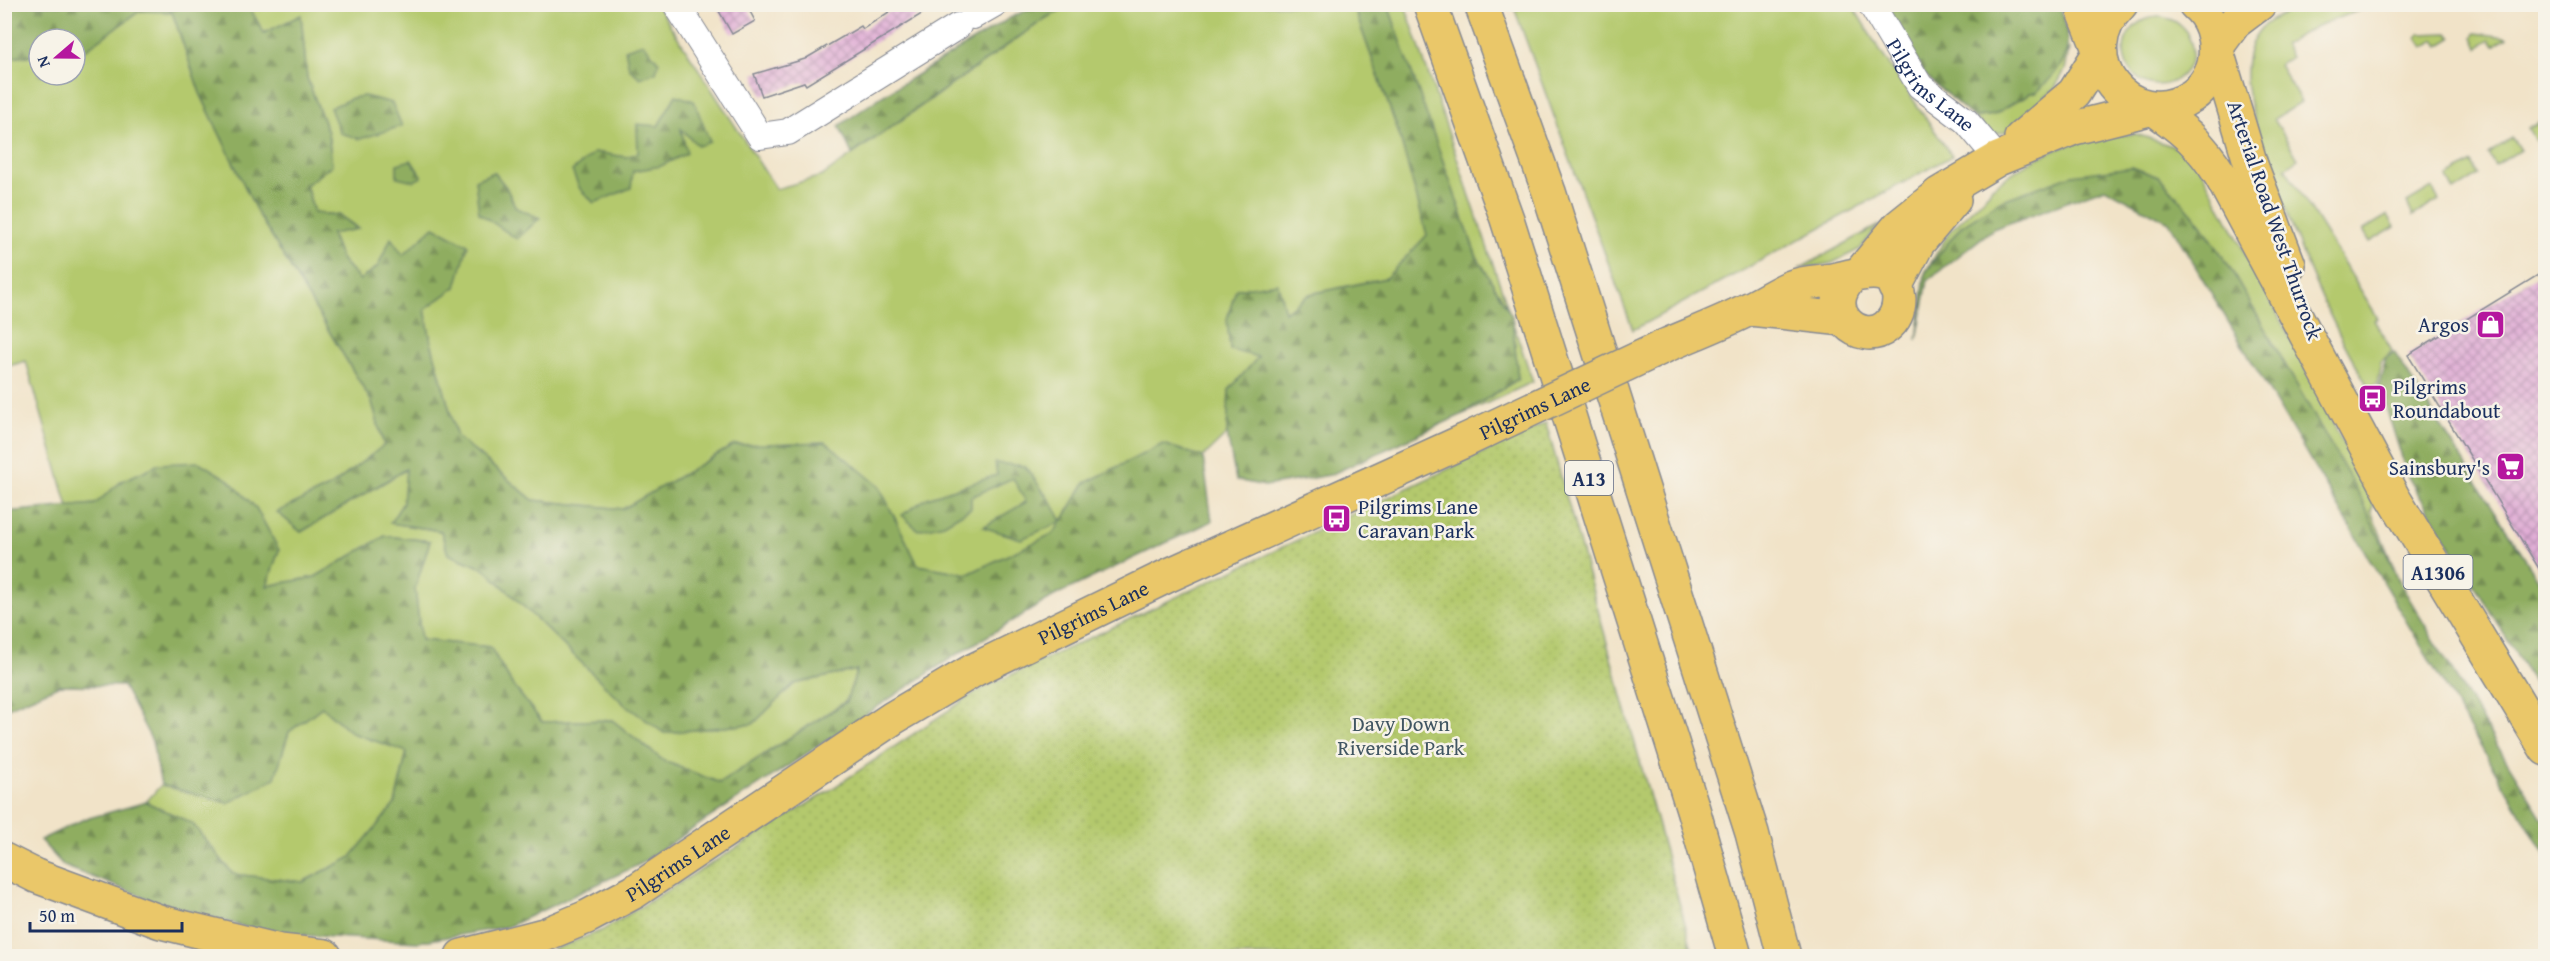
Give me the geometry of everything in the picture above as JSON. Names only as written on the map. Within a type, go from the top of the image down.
[{"type":"main road","name":"A13","points":[[1430,4],[1507,219],[1693,809],[1735,957]]},
{"type":"main road","name":"A13","points":[[1481,4],[1553,203],[1752,833],[1784,957]]},
{"type":"main road","points":[[2081,4],[2100,52],[2106,75],[2115,89],[2130,101],[2153,108],[2182,103],[2197,93],[2209,77],[2215,63],[2216,48],[2212,28],[2206,16],[2195,4]]},
{"type":"main road","points":[[2100,52],[2105,25],[2121,4]]},
{"type":"main road","points":[[2216,48],[2235,22],[2259,4]]},
{"type":"main road","name":"Arterial Road West Thurrock","points":[[2216,48],[2251,165],[2336,391]]},
{"type":"main road","name":"Pilgrims Lane","points":[[1895,286],[1918,243],[1948,205],[2074,93],[2100,52]]},
{"type":"main road","name":"Pilgrims Lane","points":[[462,957],[544,935],[587,917],[634,892],[875,730],[974,670],[1169,575],[1464,441],[1667,345],[1750,309],[1793,286],[1856,274],[1874,272],[1884,275],[1895,286],[1899,297],[1898,310],[1893,320],[1885,328],[1874,332],[1862,332],[1852,327],[1843,319],[1838,297],[1842,287],[1856,274],[1899,225],[1939,194],[1998,159],[2074,128],[2153,108]]},
{"type":"main road","name":"Arterial Road West Thurrock","points":[[2153,108],[2189,133],[2206,152],[2237,203],[2267,265],[2393,497],[2546,749]]},
{"type":"main road","name":"Pilgrims Lane","points":[[1750,309],[1843,319]]},
{"type":"main road","points":[[4,860],[36,876],[161,922],[270,949],[325,957]]},
{"type":"street","points":[[676,4],[760,136],[788,132],[975,15]]},
{"type":"street","name":"Pilgrims Lane","points":[[1871,4],[1920,86],[1966,121],[1998,159]]},
{"type":"green space","points":[[5,5],[248,5],[264,33],[301,15],[307,78],[328,133],[332,165],[306,185],[314,213],[339,215],[358,229],[331,234],[341,259],[360,280],[378,266],[391,238],[403,255],[434,227],[468,245],[456,287],[425,309],[431,342],[457,437],[533,500],[623,509],[734,445],[826,442],[879,486],[918,565],[968,574],[1054,533],[1061,522],[1021,539],[983,527],[1026,502],[1013,478],[971,497],[971,508],[944,524],[918,530],[902,515],[927,498],[997,475],[995,463],[1025,466],[1062,521],[1085,483],[1163,444],[1203,457],[1212,521],[1054,596],[951,658],[638,865],[507,927],[418,942],[266,933],[152,900],[64,866],[40,840],[82,820],[146,802],[192,823],[233,874],[303,882],[350,858],[395,804],[407,752],[352,733],[322,707],[289,732],[275,778],[228,803],[161,785],[152,741],[123,686],[60,685],[5,709],[5,512],[95,504],[122,481],[159,464],[199,462],[229,480],[256,508],[279,550],[267,586],[315,577],[385,536],[430,541],[415,588],[421,640],[490,647],[512,684],[542,722],[612,720],[664,761],[720,783],[846,702],[857,670],[794,684],[753,724],[664,733],[624,704],[485,569],[448,554],[441,531],[390,523],[403,503],[406,469],[301,532],[277,512],[331,486],[384,445],[372,402],[258,214],[200,93],[172,12],[140,11],[87,48],[87,27],[27,27],[27,56],[5,58]]},
{"type":"green space","points":[[248,5],[657,5],[776,189],[822,176],[1065,5],[1353,5],[1399,134],[1428,235],[1386,278],[1310,294],[1285,312],[1259,357],[1229,390],[1227,434],[1203,457],[1163,444],[1085,483],[1055,533],[968,574],[918,565],[879,486],[734,445],[623,509],[533,500],[457,437],[431,342],[425,309],[456,287],[403,256],[391,239],[378,266],[360,280],[341,259],[331,233],[358,228],[339,215],[314,213],[306,185],[332,165],[328,133],[307,78],[301,16],[264,33]]},
{"type":"green space","points":[[1037,5],[1070,5],[1046,18],[852,154],[839,126],[879,98],[1010,18]]},
{"type":"green space","points":[[1353,5],[1388,5],[1476,255],[1512,316],[1518,379],[1459,416],[1330,475],[1265,486],[1236,480],[1227,434],[1229,390],[1258,357],[1230,350],[1227,319],[1236,289],[1278,283],[1285,312],[1310,294],[1386,278],[1427,235],[1399,134]]},
{"type":"green space","points":[[1388,5],[1405,5],[1509,310],[1476,255]]},
{"type":"green space","points":[[1513,5],[1852,5],[1882,54],[1952,156],[1633,330]]},
{"type":"green space","points":[[1883,5],[2059,5],[2067,32],[2066,53],[2062,63],[2036,93],[2029,93],[1995,114],[1973,117],[1926,76]]},
{"type":"green space","points":[[2309,5],[2374,5],[2317,26],[2284,44],[2291,57],[2279,65],[2301,102],[2274,119],[2298,159],[2285,168],[2378,318],[2374,320],[2392,351],[2381,362],[2377,384],[2369,388],[2325,306],[2302,251],[2258,131],[2247,87],[2247,59],[2258,32],[2274,18]]},
{"type":"green space","points":[[140,11],[172,11],[200,93],[258,214],[372,402],[384,446],[331,486],[278,513],[301,532],[407,469],[403,503],[391,523],[441,531],[448,554],[485,569],[624,704],[664,733],[753,724],[794,684],[857,670],[846,701],[720,783],[664,761],[612,720],[542,722],[512,684],[490,647],[421,640],[415,588],[430,541],[385,536],[315,577],[266,586],[279,550],[256,508],[122,481],[95,504],[68,507],[26,361],[5,367],[5,58],[27,56],[27,87],[87,87],[87,48]]},
{"type":"green space","points":[[2151,17],[2165,17],[2177,22],[2187,32],[2192,51],[2187,70],[2177,80],[2165,85],[2151,85],[2139,80],[2129,70],[2124,58],[2124,44],[2129,32],[2139,22]]},
{"type":"green space","points":[[2448,33],[2452,38],[2439,46],[2435,40],[2423,47],[2417,38],[2419,34]]},
{"type":"green space","points":[[2475,33],[2507,38],[2494,46],[2490,40],[2478,48],[2473,37]]},
{"type":"green space","points":[[643,43],[659,62],[656,72],[640,78],[629,68],[625,49]]},
{"type":"green space","points":[[2069,48],[2065,70],[2055,88],[2006,132],[1993,134],[1973,117],[1995,114],[2029,93],[2036,93],[2061,64]]},
{"type":"green space","points":[[676,95],[694,101],[710,142],[698,146],[681,129],[687,153],[661,166],[633,171],[631,188],[594,203],[580,189],[572,171],[595,152],[626,157],[638,153],[637,124],[658,126]]},
{"type":"green space","points":[[364,96],[392,103],[402,126],[360,139],[340,133],[330,108],[352,98]]},
{"type":"green space","points":[[2545,118],[2545,134],[2535,141],[2528,128]]},
{"type":"green space","points":[[2136,134],[2175,147],[2199,166],[2374,504],[2371,511],[2401,585],[2361,498],[2229,266],[2202,225],[2158,177],[2132,167],[1961,226],[1925,273],[1950,231],[1989,193],[1992,187],[2019,169],[2048,153],[2072,144],[2110,136]]},
{"type":"green space","points":[[2512,138],[2520,150],[2495,166],[2488,154]]},
{"type":"green space","points":[[411,160],[422,177],[414,181],[397,177],[397,164]]},
{"type":"green space","points":[[2472,163],[2479,175],[2454,191],[2447,178]]},
{"type":"green space","points":[[2132,167],[2158,177],[2176,195],[2202,225],[2229,266],[2361,498],[2401,585],[2545,823],[2545,855],[2169,222],[2105,188],[1993,229],[1928,280],[1917,340],[1925,273],[1961,226],[2000,201],[2072,175]]},
{"type":"green space","points":[[494,172],[506,187],[516,208],[540,218],[517,239],[479,213],[475,180]]},
{"type":"green space","points":[[2432,188],[2439,200],[2413,216],[2407,203]]},
{"type":"green space","points":[[2388,215],[2395,227],[2370,242],[2363,230]]},
{"type":"green space","points":[[1879,225],[1860,249],[1832,263],[1799,269]]},
{"type":"green space","points":[[1513,322],[1533,382],[1459,416],[1518,379]]},
{"type":"green space","points":[[2394,352],[2545,590],[2545,701],[2408,477],[2379,385],[2386,358]]},
{"type":"green space","name":"Davy Down Riverside Park","points":[[1546,423],[1694,956],[537,956],[603,930],[827,792],[979,690]]},
{"type":"green space","points":[[322,707],[352,733],[407,751],[395,804],[350,858],[302,882],[233,874],[192,823],[146,802],[161,785],[228,803],[274,778],[289,732]]},
{"type":"building","points":[[715,4],[746,4],[755,21],[732,34]]},
{"type":"building","points":[[901,4],[938,4],[806,85],[804,82],[762,96],[754,74],[805,59],[861,26],[863,29]]},
{"type":"building","name":"Sainsbury's","points":[[2546,270],[2546,580],[2408,355]]},
{"type":"place","name":"Argos","points":[[2490,324]]},
{"type":"place","name":"Pilgrims Roundabout","points":[[2372,398]]},
{"type":"place","name":"Sainsbury's","points":[[2511,467]]},
{"type":"place","name":"Pilgrims Lane Caravan Park","points":[[1337,518]]}]
